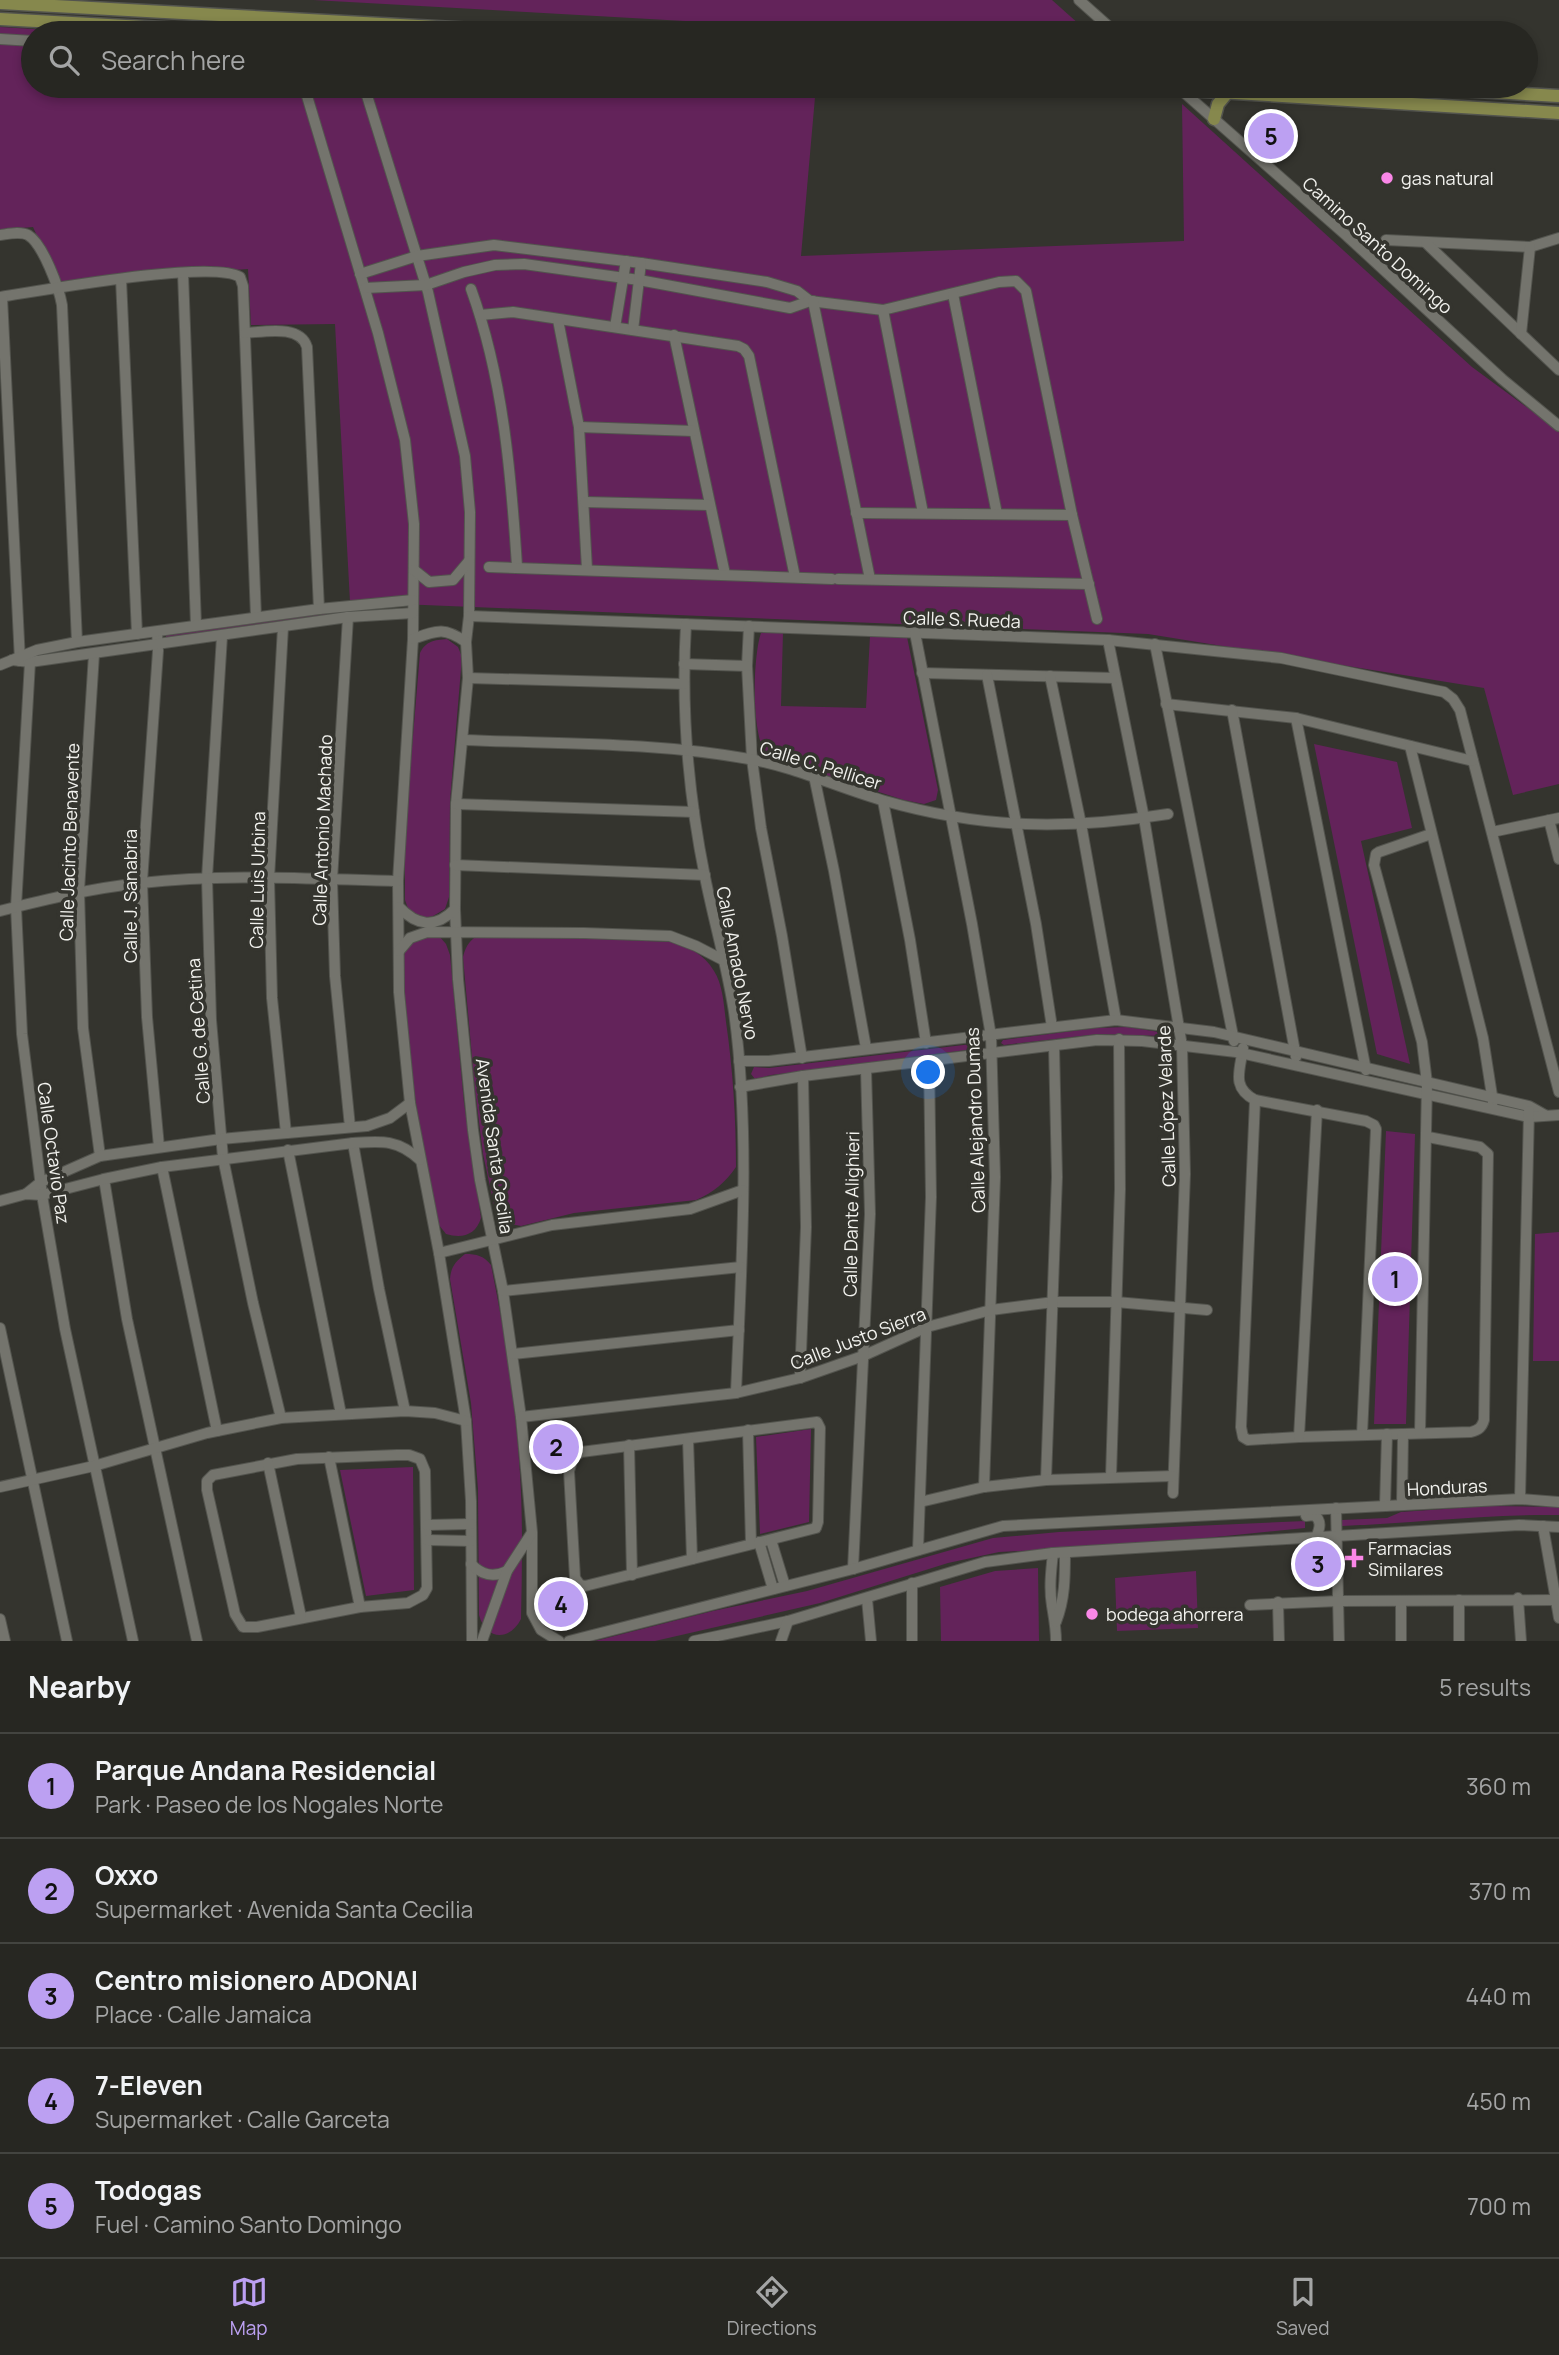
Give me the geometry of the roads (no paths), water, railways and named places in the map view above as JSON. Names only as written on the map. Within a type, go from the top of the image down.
[{"type":"main road","points":[[0,3],[328,21]]},
{"type":"main road","points":[[0,19],[36,21]]},
{"type":"main road","points":[[1538,95],[1559,96]]},
{"type":"main road","points":[[1214,119],[1224,98]]},
{"type":"main road","points":[[1323,98],[1559,113]]},
{"type":"street","points":[[1079,0],[1103,21]]},
{"type":"street","points":[[0,39],[21,40]]},
{"type":"street","points":[[308,98],[365,288],[405,440],[414,524],[414,639],[398,881],[399,992],[410,1103],[439,1254],[466,1421],[471,1524],[472,1641]]},
{"type":"street","name":"Avenida Santa Cecilia","points":[[368,98],[426,285],[453,393],[465,456],[470,513],[470,561],[466,642],[468,678],[456,804],[455,909],[458,979],[473,1130],[503,1291],[521,1417],[532,1532],[532,1613],[541,1630],[559,1641]]},
{"type":"street","name":"Camino Santo Domingo","points":[[1190,98],[1400,284],[1502,379],[1559,426]]},
{"type":"street","points":[[0,235],[28,235],[37,246],[58,286],[62,305],[78,642]]},
{"type":"street","points":[[1386,240],[1531,247],[1559,238]]},
{"type":"street","points":[[1426,243],[1559,370]]},
{"type":"street","points":[[360,274],[417,256],[494,245],[641,263],[766,282],[797,291],[811,301],[870,579]]},
{"type":"street","points":[[1521,334],[1531,247]]},
{"type":"street","points":[[615,327],[626,261]]},
{"type":"street","points":[[633,330],[641,263]]},
{"type":"street","points":[[365,288],[426,285],[485,267],[524,264],[639,279],[790,308],[811,301],[883,310],[1017,281],[1026,291],[1072,515],[1097,619]]},
{"type":"street","points":[[1,297],[58,286],[183,273],[237,275],[243,286],[256,617]]},
{"type":"street","points":[[183,273],[196,625]]},
{"type":"street","points":[[121,279],[137,635]]},
{"type":"street","points":[[471,289],[480,315],[502,418],[514,510],[517,566]]},
{"type":"street","points":[[953,294],[997,514]]},
{"type":"street","name":"Calle Octavio Paz","points":[[1,297],[20,660],[16,907],[22,1034],[42,1195],[65,1329],[133,1641]]},
{"type":"street","points":[[883,310],[923,513]]},
{"type":"street","points":[[480,315],[513,312],[674,335],[744,349],[749,356],[795,577]]},
{"type":"street","points":[[558,320],[579,427],[587,569]]},
{"type":"street","points":[[244,332],[290,333],[303,337],[308,355],[319,609]]},
{"type":"street","points":[[674,335],[725,574]]},
{"type":"street","points":[[579,427],[694,431]]},
{"type":"street","points":[[585,502],[709,505]]},
{"type":"street","points":[[856,513],[1072,515]]},
{"type":"street","points":[[414,570],[429,582],[453,580],[470,561]]},
{"type":"street","points":[[489,566],[835,579],[1089,584]]},
{"type":"street","points":[[20,660],[94,654],[284,627],[347,611],[413,600]]},
{"type":"street","points":[[0,665],[78,642],[319,609],[413,613]]},
{"type":"street","name":"Calle Antonio Machado","points":[[347,611],[332,880],[335,976],[350,1127]]},
{"type":"street","name":"Calle S. Rueda","points":[[469,616],[1108,640],[1281,657],[1449,695],[1460,710],[1473,761]]},
{"type":"street","name":"Calle Amado Nervo","points":[[686,624],[686,750],[694,813],[733,1010],[739,1061],[743,1190],[736,1393]]},
{"type":"street","points":[[748,626],[747,666],[752,759],[761,828],[802,1058]]},
{"type":"street","name":"Calle Luis Urbina","points":[[284,627],[269,879],[272,998],[286,1133]]},
{"type":"street","points":[[414,639],[434,631],[450,631],[466,642]]},
{"type":"street","name":"Calle J. Sanabria","points":[[157,632],[142,882],[147,1017],[159,1147]]},
{"type":"street","name":"Calle Alejandro Dumas","points":[[915,632],[972,924],[992,1054],[995,1177],[984,1487]]},
{"type":"street","name":"Calle G. de Cetina","points":[[222,636],[207,878],[211,1020],[223,1158],[253,1303],[281,1418]]},
{"type":"street","name":"Calle López Velarde","points":[[1108,640],[1144,818],[1181,1028],[1185,1174],[1173,1493]]},
{"type":"street","points":[[1155,644],[1239,1039],[1240,1089],[1255,1100],[1374,1125],[1377,1136],[1362,1435]]},
{"type":"street","name":"Calle Jacinto Benavente","points":[[94,654],[79,891],[83,1028],[100,1156]]},
{"type":"street","points":[[684,664],[747,666]]},
{"type":"street","points":[[922,673],[1115,678]]},
{"type":"street","points":[[987,675],[1035,923],[1052,1027]]},
{"type":"street","points":[[1050,677],[1081,824],[1116,1020]]},
{"type":"street","points":[[468,678],[684,684]]},
{"type":"street","points":[[1166,704],[1296,719],[1473,761],[1559,1092]]},
{"type":"street","points":[[1232,710],[1297,1052],[1295,1065]]},
{"type":"street","points":[[1296,719],[1367,1081]]},
{"type":"street","name":"Calle C. Pellicer","points":[[464,740],[686,750],[752,759],[814,776],[883,801],[949,817],[1016,825],[1081,824],[1168,814]]},
{"type":"street","points":[[1410,746],[1480,1025],[1493,1109]]},
{"type":"street","points":[[814,776],[866,1048]]},
{"type":"street","points":[[883,801],[910,940],[926,1043]]},
{"type":"street","points":[[456,804],[694,813]]},
{"type":"street","points":[[1493,832],[1554,819],[1559,859]]},
{"type":"street","points":[[1420,1433],[1428,1094],[1422,1042],[1374,864],[1379,852],[1431,834]]},
{"type":"street","points":[[455,865],[705,875]]},
{"type":"street","points":[[0,911],[79,891],[142,882],[207,878],[398,881]]},
{"type":"street","points":[[399,907],[411,919],[426,923],[442,919],[455,909]]},
{"type":"street","points":[[399,951],[410,938],[420,933],[584,933],[670,936],[723,960]]},
{"type":"street","points":[[739,1061],[802,1058],[866,1048],[1116,1020],[1207,1031],[1492,1097],[1529,1112]]},
{"type":"street","points":[[1111,1477],[1120,1189],[1119,1039]]},
{"type":"street","points":[[740,1087],[803,1076],[1119,1039],[1239,1053],[1493,1109],[1559,1115]]},
{"type":"street","points":[[1046,1480],[1057,1177],[1054,1046]]},
{"type":"street","points":[[918,1550],[931,1197],[929,1061]]},
{"type":"street","name":"Calle Dante Alighieri","points":[[853,1569],[870,1214],[866,1069]]},
{"type":"street","points":[[800,1378],[806,1227],[803,1076]]},
{"type":"street","points":[[1255,1100],[1241,1427],[1243,1437],[1248,1440],[1471,1432],[1478,1430],[1484,1420],[1488,1154],[1480,1147],[1428,1137]]},
{"type":"street","points":[[26,1194],[41,1182],[100,1156],[221,1139],[379,1123],[401,1112],[410,1103]]},
{"type":"street","points":[[1299,1437],[1317,1111]]},
{"type":"street","points":[[1520,1499],[1529,1112]]},
{"type":"street","points":[[0,1201],[26,1194],[42,1195],[162,1167],[353,1143],[384,1141],[398,1144],[408,1148],[420,1160]]},
{"type":"street","points":[[353,1143],[379,1289],[405,1411]]},
{"type":"street","points":[[288,1150],[341,1414]]},
{"type":"street","points":[[162,1167],[217,1431]]},
{"type":"street","points":[[104,1179],[127,1319],[197,1641]]},
{"type":"street","points":[[439,1254],[583,1220],[690,1209],[743,1190]]},
{"type":"street","points":[[503,1291],[741,1267]]},
{"type":"street","name":"Calle Justo Sierra","points":[[521,1417],[736,1393],[800,1378],[863,1356],[927,1327],[991,1310],[1054,1302],[1116,1303],[1207,1310]]},
{"type":"street","points":[[0,1328],[67,1641]]},
{"type":"street","points":[[513,1353],[739,1330]]},
{"type":"street","points":[[0,1487],[94,1466],[217,1431],[281,1418],[405,1411],[435,1413],[466,1421]]},
{"type":"street","points":[[817,1422],[820,1428],[816,1528],[585,1586],[577,1581],[569,1471],[571,1461],[581,1452],[688,1438],[817,1422]]},
{"type":"street","points":[[748,1430],[755,1543],[773,1589]]},
{"type":"street","points":[[1385,1506],[1387,1434]]},
{"type":"street","points":[[1402,1505],[1403,1434]]},
{"type":"street","points":[[688,1438],[692,1559]]},
{"type":"street","points":[[628,1445],[632,1575]]},
{"type":"street","points":[[409,1455],[420,1459],[425,1471],[428,1525],[427,1588],[423,1595],[408,1603],[360,1607],[248,1628],[238,1622],[207,1481],[213,1475],[268,1463],[329,1457],[409,1455]]},
{"type":"street","points":[[329,1457],[360,1607]]},
{"type":"street","points":[[268,1463],[300,1617]]},
{"type":"street","points":[[920,1502],[984,1487],[1046,1480],[1173,1476]]},
{"type":"street","name":"Honduras","points":[[1246,1513],[1520,1499],[1559,1502]]},
{"type":"street","points":[[1336,1508],[1339,1641]]},
{"type":"street","points":[[569,1641],[853,1569],[1003,1526],[1246,1513],[1268,1518],[1314,1515],[1320,1522],[1316,1538]]},
{"type":"street","points":[[428,1525],[471,1524]]},
{"type":"street","points":[[704,1640],[788,1622],[985,1562],[1059,1553],[1519,1525],[1559,1527]]},
{"type":"street","points":[[1543,1526],[1559,1618]]},
{"type":"street","points":[[482,1641],[507,1571],[532,1532]]},
{"type":"street","points":[[427,1540],[471,1541]]},
{"type":"street","points":[[771,1540],[785,1586]]},
{"type":"street","points":[[1056,1641],[1050,1581],[1059,1553]]},
{"type":"street","points":[[471,1564],[484,1574],[492,1576],[507,1571]]},
{"type":"street","points":[[912,1583],[912,1641]]},
{"type":"street","points":[[1250,1605],[1278,1602],[1518,1598],[1556,1600]]},
{"type":"street","points":[[1518,1598],[1521,1641]]},
{"type":"street","points":[[867,1599],[871,1641]]},
{"type":"street","points":[[1459,1600],[1459,1641]]},
{"type":"street","points":[[1401,1601],[1401,1641]]},
{"type":"street","points":[[1278,1602],[1279,1641]]},
{"type":"street","points":[[0,1619],[5,1641]]},
{"type":"street","points":[[781,1641],[788,1622]]},
{"type":"place","name":"Todogas","points":[[1271,136]]},
{"type":"place","name":"gas natural","points":[[1387,178]]},
{"type":"place","name":"Parque Andana Residencial","points":[[1395,1279]]},
{"type":"place","name":"Oxxo","points":[[556,1447]]},
{"type":"place","name":"Farmacias Similares","points":[[1354,1558]]},
{"type":"place","name":"Centro misionero ADONAI","points":[[1318,1564]]},
{"type":"place","name":"7-Eleven","points":[[561,1604]]},
{"type":"place","name":"bodega ahorrera","points":[[1092,1614]]}]
